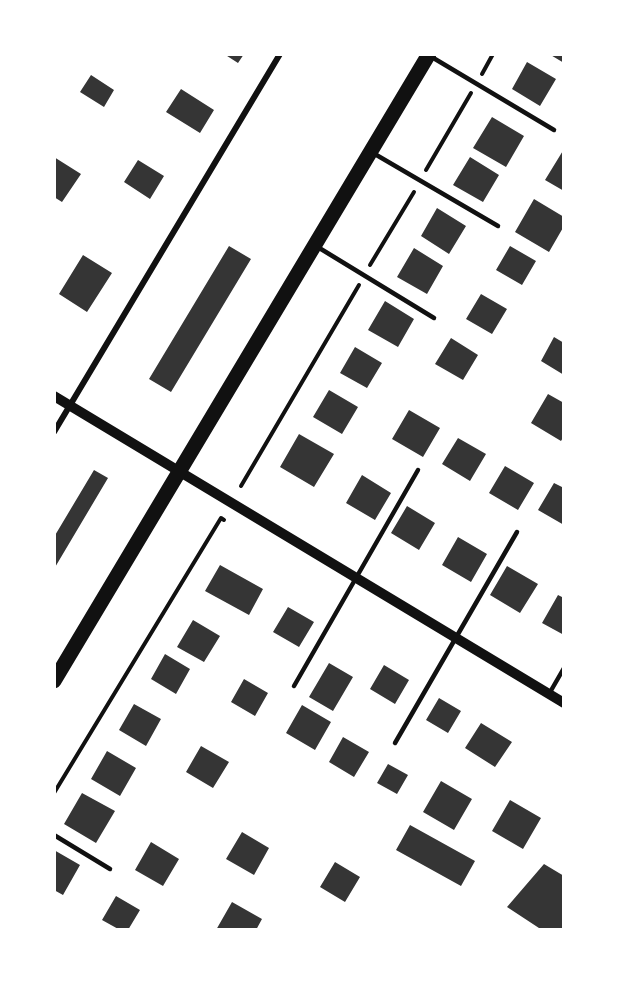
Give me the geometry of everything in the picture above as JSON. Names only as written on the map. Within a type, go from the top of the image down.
[{"type":"main road","points":[[54,681],[428,54]]},
{"type":"street","points":[[54,432],[280,54]]},
{"type":"street","points":[[54,396],[564,703]]},
{"type":"lane","points":[[428,54],[554,130]]},
{"type":"lane","points":[[370,152],[498,226]]},
{"type":"lane","points":[[314,245],[434,318]]},
{"type":"lane","points":[[294,686],[418,470]]},
{"type":"lane","points":[[395,743],[517,532]]},
{"type":"lane","points":[[549,694],[564,668]]},
{"type":"lane","points":[[54,835],[110,869]]},
{"type":"path","points":[[54,793],[221,518]]},
{"type":"building","points":[[224,54],[244,54],[238,63]]},
{"type":"building","points":[[549,54],[564,54],[564,63]]},
{"type":"building","points":[[527,62],[556,79],[540,106],[512,89]]},
{"type":"building","points":[[91,75],[114,90],[104,107],[80,92]]},
{"type":"building","points":[[181,89],[214,110],[200,133],[166,112]]},
{"type":"building","points":[[492,117],[524,136],[506,167],[473,148]]},
{"type":"building","points":[[564,149],[564,191],[545,180]]},
{"type":"building","points":[[54,157],[81,174],[62,202],[54,197]]},
{"type":"building","points":[[470,157],[499,175],[483,202],[453,185]]},
{"type":"building","points":[[138,160],[164,176],[150,199],[124,182]]},
{"type":"building","points":[[534,199],[564,217],[564,226],[549,252],[515,232]]},
{"type":"building","points":[[437,208],[466,226],[449,254],[421,236]]},
{"type":"building","points":[[229,246],[251,259],[171,392],[149,379]]},
{"type":"building","points":[[510,246],[536,261],[522,285],[496,270]]},
{"type":"building","points":[[414,248],[443,266],[427,294],[397,277]]},
{"type":"building","points":[[83,255],[112,273],[87,312],[59,294]]},
{"type":"building","points":[[481,294],[507,309],[492,334],[466,319]]},
{"type":"building","points":[[385,301],[414,319],[398,347],[368,330]]},
{"type":"building","points":[[554,337],[564,343],[564,375],[541,361]]},
{"type":"building","points":[[451,338],[478,355],[463,380],[435,364]]},
{"type":"building","points":[[355,347],[382,363],[367,388],[340,373]]},
{"type":"building","points":[[329,390],[358,407],[342,434],[313,417]]},
{"type":"building","points":[[548,394],[564,403],[564,436],[561,441],[531,423]]},
{"type":"building","points":[[409,410],[440,428],[423,457],[392,439]]},
{"type":"building","points":[[299,434],[334,454],[314,487],[280,467]]},
{"type":"building","points":[[458,438],[486,454],[470,481],[442,464]]},
{"type":"building","points":[[505,466],[534,483],[518,510],[489,493]]},
{"type":"building","points":[[94,470],[108,478],[54,569],[54,537]]},
{"type":"building","points":[[362,475],[391,493],[375,520],[346,503]]},
{"type":"building","points":[[554,483],[564,488],[564,525],[538,510]]},
{"type":"building","points":[[407,506],[435,523],[419,550],[391,533]]},
{"type":"building","points":[[458,537],[487,554],[471,582],[442,565]]},
{"type":"building","points":[[220,565],[263,589],[249,615],[205,591]]},
{"type":"building","points":[[507,566],[538,584],[520,613],[490,595]]},
{"type":"building","points":[[558,595],[564,598],[564,635],[542,623]]},
{"type":"building","points":[[288,607],[314,622],[299,647],[273,632]]},
{"type":"building","points":[[193,620],[220,636],[204,662],[177,647]]},
{"type":"building","points":[[165,654],[190,669],[176,694],[151,679]]},
{"type":"building","points":[[329,663],[353,677],[333,711],[309,697]]},
{"type":"building","points":[[384,665],[409,680],[395,704],[370,689]]},
{"type":"building","points":[[244,679],[268,693],[255,716],[231,702]]},
{"type":"building","points":[[439,698],[461,711],[448,733],[426,720]]},
{"type":"building","points":[[134,704],[161,719],[146,746],[119,730]]},
{"type":"building","points":[[302,705],[331,722],[315,750],[286,733]]},
{"type":"building","points":[[481,723],[512,742],[495,767],[465,748]]},
{"type":"building","points":[[343,737],[369,752],[354,777],[329,762]]},
{"type":"building","points":[[201,746],[229,762],[213,788],[186,772]]},
{"type":"building","points":[[107,751],[136,768],[120,796],[91,779]]},
{"type":"building","points":[[388,764],[408,775],[397,794],[377,783]]},
{"type":"building","points":[[441,781],[472,799],[454,830],[423,812]]},
{"type":"building","points":[[82,793],[115,811],[96,843],[64,824]]},
{"type":"building","points":[[510,800],[541,818],[523,849],[492,831]]},
{"type":"building","points":[[410,825],[475,861],[461,886],[396,850]]},
{"type":"building","points":[[242,832],[269,848],[254,875],[226,859]]},
{"type":"building","points":[[151,842],[179,859],[163,886],[135,870]]},
{"type":"building","points":[[54,850],[80,865],[63,895],[54,890]]},
{"type":"building","points":[[335,862],[360,877],[345,902],[320,887]]},
{"type":"building","points":[[544,864],[564,876],[564,930],[542,930],[507,907]]},
{"type":"building","points":[[116,896],[140,910],[128,930],[120,930],[102,920]]},
{"type":"building","points":[[232,902],[262,919],[256,930],[216,930]]}]
